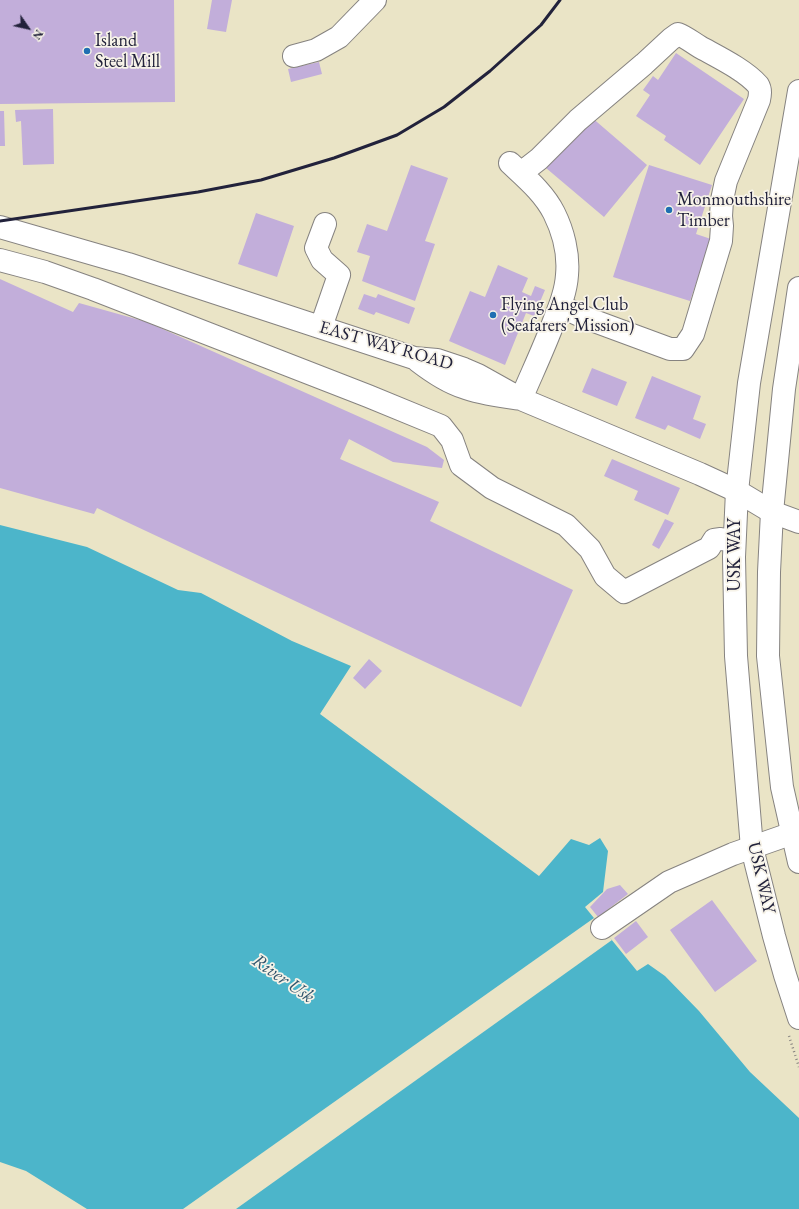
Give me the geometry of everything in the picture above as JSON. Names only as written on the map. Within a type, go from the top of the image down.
[{"type":"main road","points":[[294,56],[316,50],[340,37],[375,0]]},
{"type":"main road","points":[[521,399],[560,306],[567,274],[566,251],[561,230],[554,212],[540,193],[515,168],[539,159],[578,120],[644,64],[670,39],[678,34],[684,36],[745,74],[759,86],[760,91],[759,100],[726,181],[720,216],[722,226],[721,241],[693,334],[683,349],[670,350],[586,318],[560,306]]},
{"type":"main road","name":"USK WAY","points":[[799,91],[749,383],[736,491],[734,541],[736,656],[752,848],[780,955],[799,1018]]},
{"type":"main road","points":[[321,327],[339,275],[322,260],[316,248],[325,224]]},
{"type":"main road","name":"EAST WAY ROAD","points":[[0,227],[128,264],[414,358],[437,360],[464,369],[478,375],[521,399],[700,474],[736,491],[772,512],[799,522]]},
{"type":"main road","points":[[0,260],[45,272],[93,289],[441,426],[452,440],[462,464],[492,488],[566,525],[590,549],[605,576],[624,592],[709,548],[714,540],[721,539],[734,541]]},
{"type":"main road","name":"USK WAY","points":[[799,288],[784,389],[772,512],[769,572],[768,656],[782,787],[799,862]]},
{"type":"main road","points":[[602,928],[669,882],[733,854],[793,833]]},
{"type":"water","name":"River Usk","points":[[0,525],[87,547],[178,590],[201,593],[292,641],[351,666],[320,714],[539,876],[571,839],[589,845],[600,838],[608,851],[603,892],[585,907],[637,971],[648,964],[665,976],[699,1011],[750,1072],[799,1118],[799,1209],[87,1209],[26,1171],[0,1162]]},
{"type":"pier","points":[[594,918],[612,940],[236,1209],[183,1209]]},
{"type":"building","name":"Island Steel Mill","points":[[0,0],[174,0],[175,102],[0,104]]},
{"type":"building","points":[[212,0],[232,0],[226,32],[207,29]]},
{"type":"building","points":[[676,53],[744,99],[700,165],[664,140],[666,136],[636,116],[650,95],[643,90],[653,76],[658,80]]},
{"type":"building","points":[[319,62],[322,74],[291,82],[288,69]]},
{"type":"building","points":[[53,109],[54,164],[23,165],[21,121],[16,122],[15,110]]},
{"type":"building","points":[[0,111],[4,111],[5,146],[0,146]]},
{"type":"building","points":[[590,116],[647,165],[604,217],[546,168]]},
{"type":"building","points":[[411,165],[448,178],[425,241],[435,244],[415,301],[362,281],[370,256],[357,252],[367,224],[387,231]]},
{"type":"building","name":"Monmouthshire Timber","points":[[649,165],[712,185],[696,234],[711,239],[690,301],[613,277]]},
{"type":"building","points":[[256,213],[294,226],[277,277],[238,264]]},
{"type":"building","name":"Flying Angel Club (Seafarers' Mission)","points":[[498,265],[528,278],[522,292],[531,296],[535,286],[545,290],[534,316],[526,313],[505,365],[449,341],[470,291],[485,297]]},
{"type":"building","points":[[0,279],[73,312],[79,303],[147,322],[427,447],[444,460],[442,468],[393,462],[349,439],[340,459],[439,502],[430,521],[573,590],[521,707],[97,508],[94,514],[0,488]]},
{"type":"building","points":[[364,294],[376,298],[378,294],[415,308],[409,324],[376,312],[374,315],[358,309]]},
{"type":"building","points":[[592,368],[627,382],[617,406],[582,392]]},
{"type":"building","points":[[652,376],[701,396],[693,419],[706,424],[700,439],[668,425],[665,430],[635,418]]},
{"type":"building","points":[[612,459],[680,488],[668,515],[634,500],[638,491],[604,476]]},
{"type":"building","points":[[665,519],[674,523],[659,549],[652,545]]},
{"type":"building","points":[[369,659],[382,671],[365,689],[353,678]]},
{"type":"building","points":[[620,885],[628,894],[598,917],[590,907],[607,889]]},
{"type":"building","points":[[712,900],[757,961],[715,992],[670,930]]},
{"type":"building","points":[[636,921],[648,937],[626,954],[614,938]]},
{"type":"railway","points":[[0,221],[198,192],[261,180],[334,158],[397,135],[444,107],[490,71],[541,25],[560,0]]},
{"type":"place","name":"Island Steel Mill","points":[[87,51]]},
{"type":"place","name":"Monmouthshire Timber","points":[[669,210]]},
{"type":"place","name":"Flying Angel Club (Seafarers' Mission)","points":[[493,315]]}]
